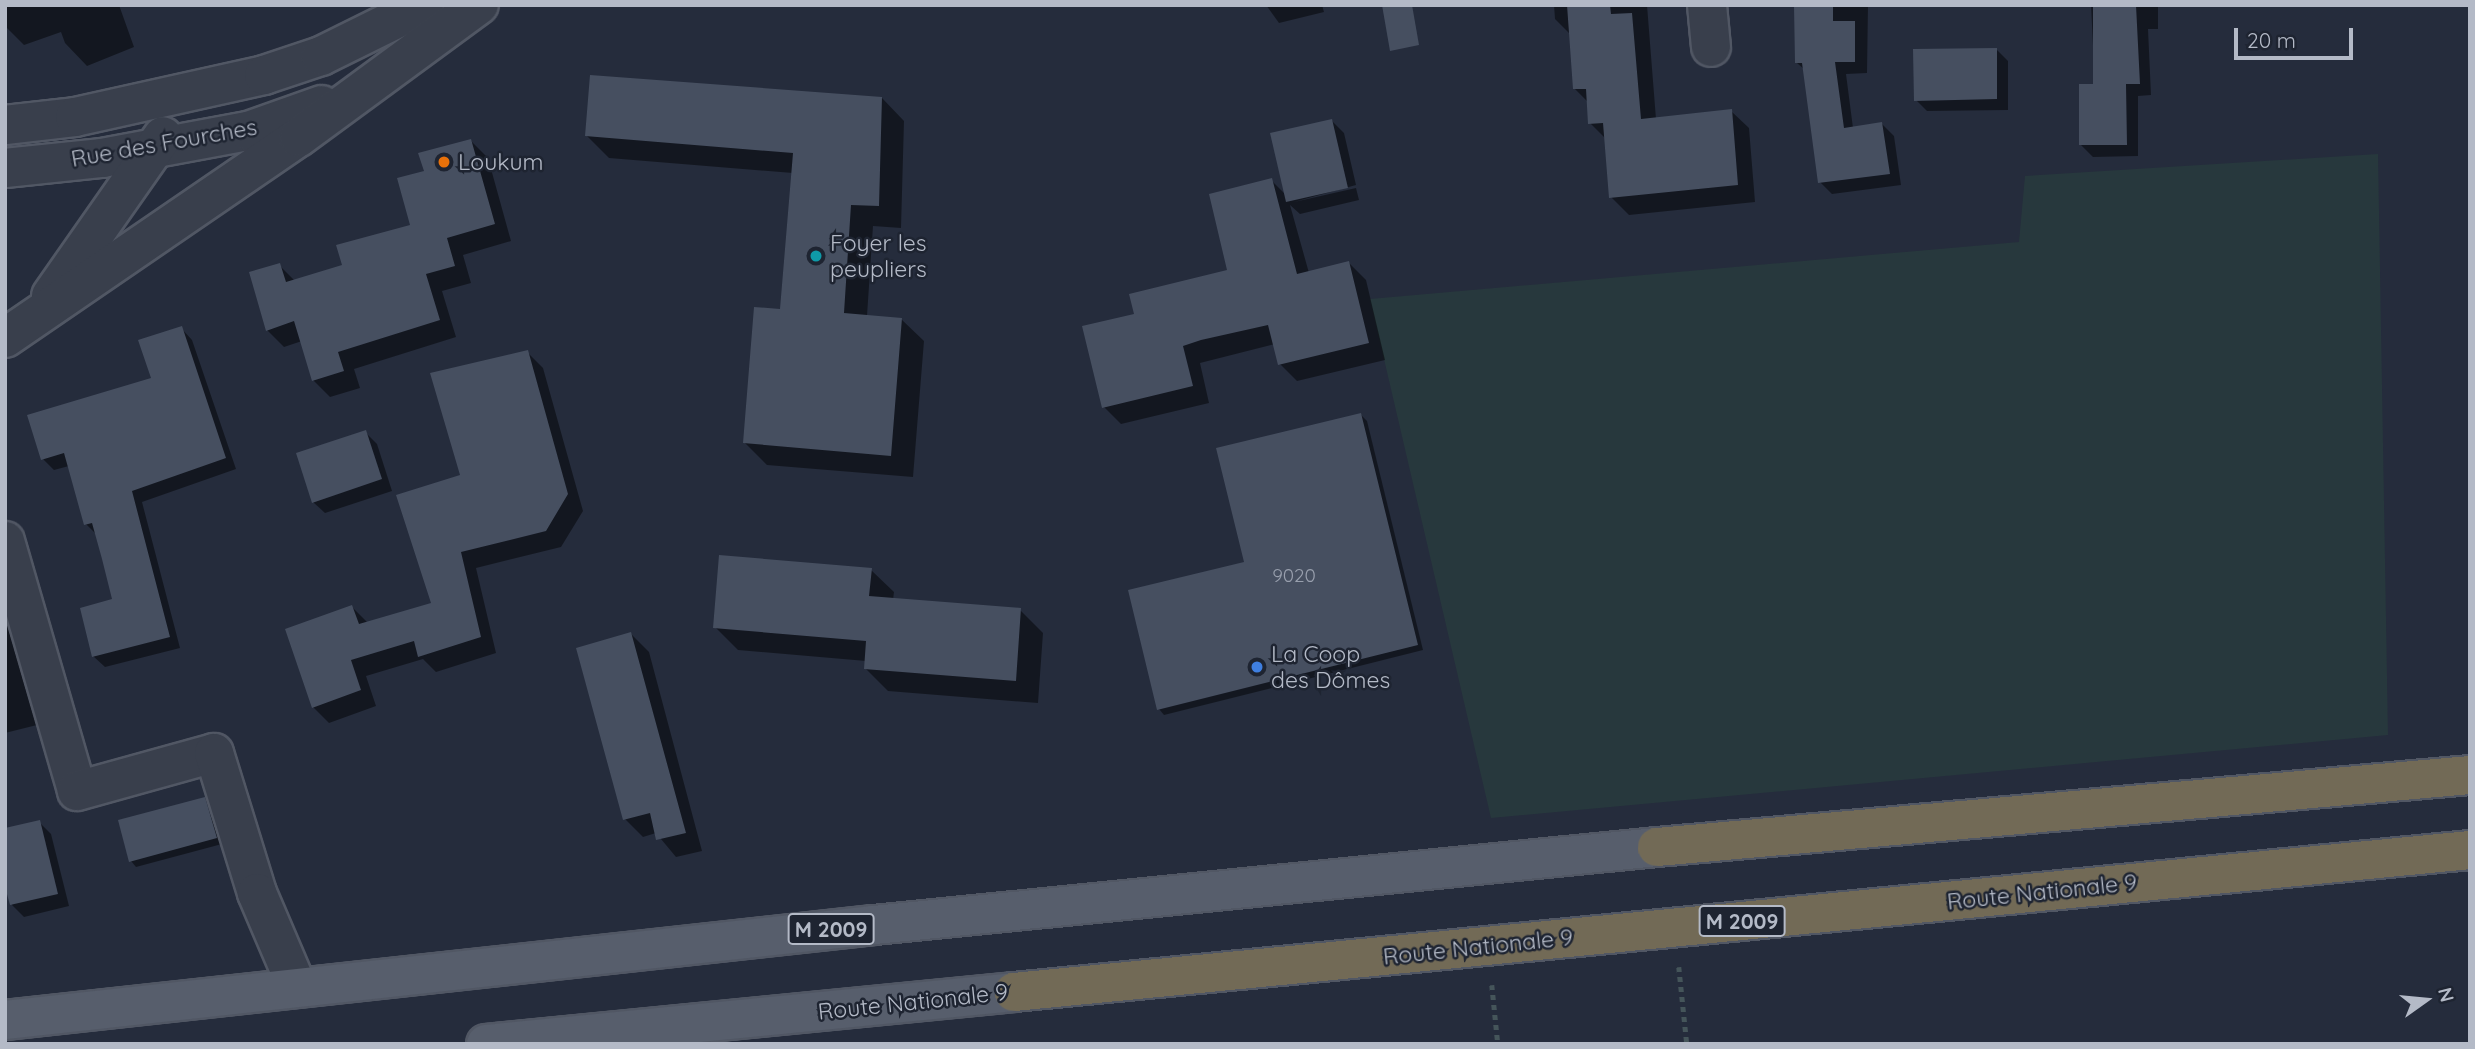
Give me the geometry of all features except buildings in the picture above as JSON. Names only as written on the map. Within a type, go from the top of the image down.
[{"type":"highway","name":"M 2009","points":[[1657,847],[2470,775]]},
{"type":"highway","name":"Route Nationale 9","points":[[1014,992],[2470,850]]},
{"type":"main road","name":"M 2009","points":[[5,1020],[297,987],[1657,847]]},
{"type":"main road","name":"Route Nationale 9","points":[[486,1044],[1014,992]]},
{"type":"street","name":"Rue des Fourches","points":[[5,125],[186,94],[321,56],[424,5]]},
{"type":"street","points":[[20,328],[360,92],[479,5]]},
{"type":"street","points":[[1707,5],[1711,47]]},
{"type":"street","name":"Rue des Fourches","points":[[5,168],[157,148],[248,131],[360,92]]},
{"type":"street","points":[[20,328],[157,148],[186,94]]},
{"type":"street","points":[[5,541],[77,790],[214,753],[257,893],[297,987]]},
{"type":"path","points":[[1675,928],[1688,1044]]},
{"type":"path","points":[[1489,946],[1498,1044]]},
{"type":"shaded area","points":[[2378,154],[2388,735],[1491,818],[1370,299],[2019,242],[2025,176]]},
{"type":"place","name":"Loukum","points":[[444,162]]},
{"type":"place","name":"Foyer les peupliers","points":[[816,256]]},
{"type":"place","name":"La Coop des Dômes","points":[[1257,667]]}]
